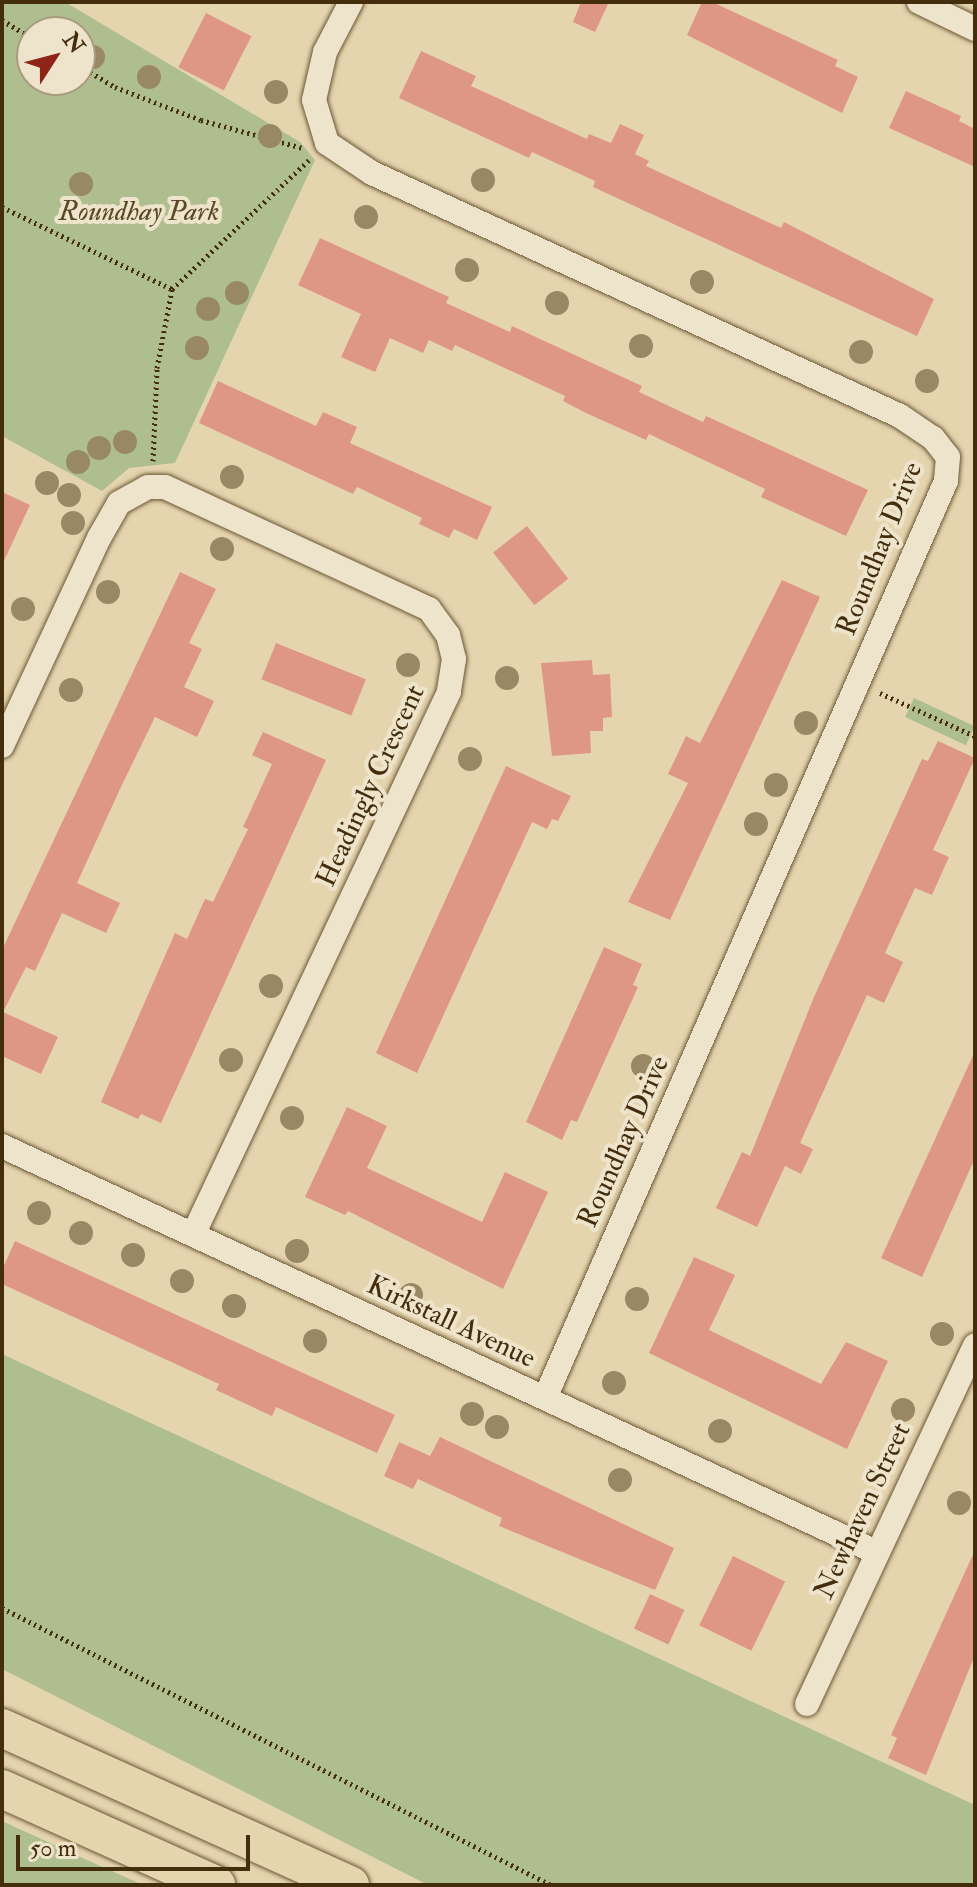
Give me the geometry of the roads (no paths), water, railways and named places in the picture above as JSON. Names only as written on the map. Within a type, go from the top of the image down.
[{"type":"main road","points":[[2,1728],[350,1885]]},
{"type":"main road","points":[[2,1789],[216,1885]]},
{"type":"street","name":"Roundhay Drive","points":[[351,2],[325,52],[314,100],[327,143],[372,173],[900,416],[933,438],[948,457],[946,481],[545,1398]]},
{"type":"street","points":[[919,2],[975,29]]},
{"type":"street","name":"Headingly Crescent","points":[[2,746],[119,503],[148,487],[165,487],[429,609],[448,635],[454,659],[449,692],[193,1235]]},
{"type":"street","name":"Kirkstall Avenue","points":[[2,1146],[876,1552]]},
{"type":"street","name":"Newhaven Street","points":[[807,1704],[975,1345]]},
{"type":"park label","name":"Roundhay Park","points":[[139,212]]}]
